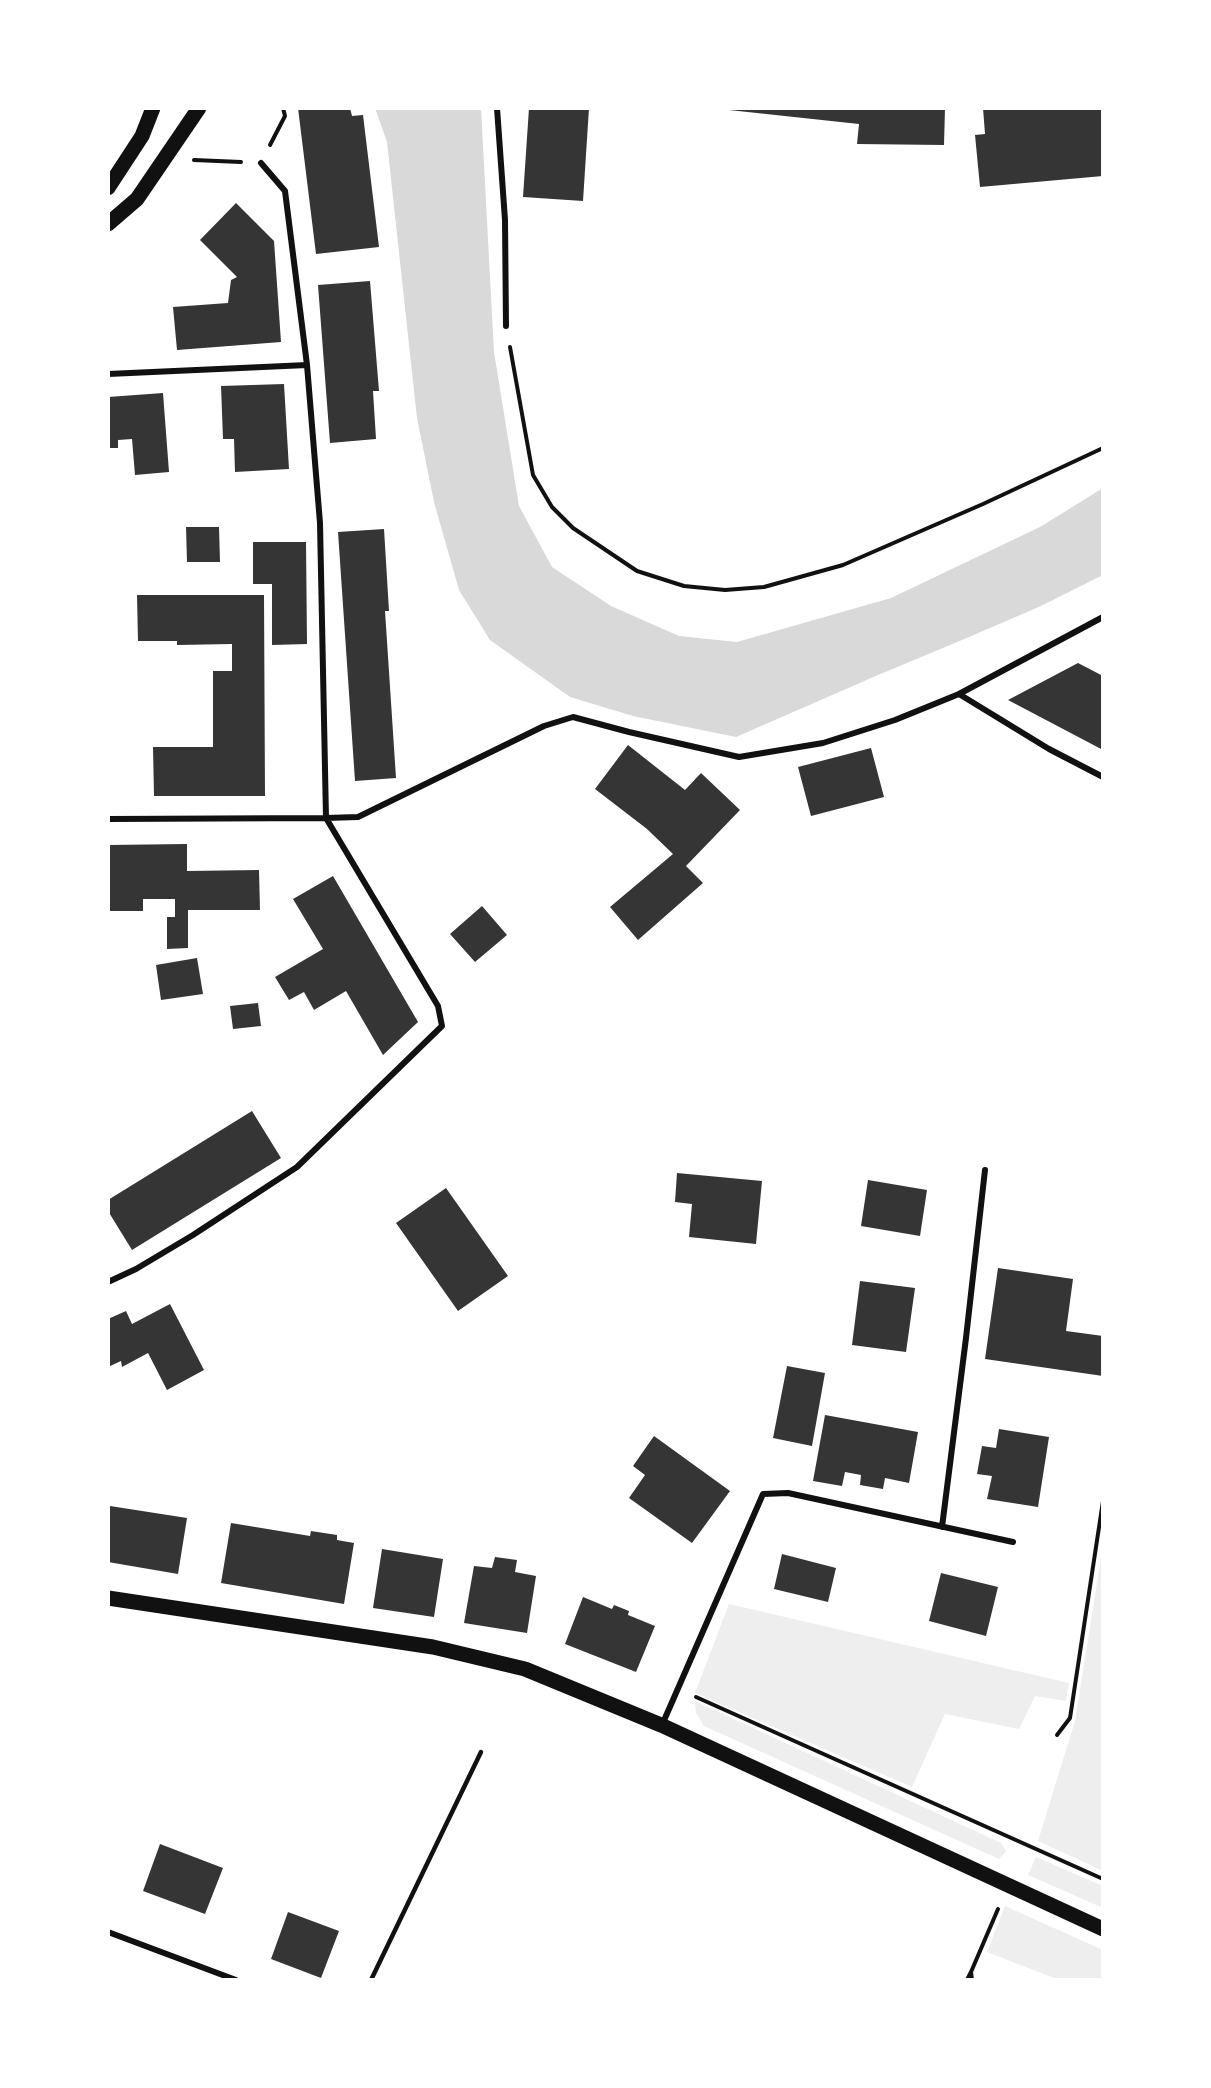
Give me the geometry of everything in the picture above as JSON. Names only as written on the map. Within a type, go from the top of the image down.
[{"type":"main road","points":[[108,188],[142,136],[153,108]]},
{"type":"main road","points":[[108,224],[136,199],[199,108]]},
{"type":"main road","points":[[108,1598],[433,1647],[525,1669],[662,1725],[1103,1929]]},
{"type":"street","points":[[497,108],[505,220],[506,326]]},
{"type":"street","points":[[108,1282],[193,1235],[297,1167],[442,1026],[438,1006],[326,818],[320,523],[307,365],[285,190],[261,163]]},
{"type":"street","points":[[108,374],[307,365]]},
{"type":"street","points":[[108,819],[358,816],[544,726],[573,717],[739,757],[824,743],[895,720],[959,694],[1103,617]]},
{"type":"street","points":[[959,694],[1049,748],[1103,777]]},
{"type":"street","points":[[942,1527],[985,1170]]},
{"type":"street","points":[[662,1725],[763,1494],[788,1493],[1013,1542]]},
{"type":"street","points":[[108,1932],[236,1980]]},
{"type":"lane","points":[[371,1980],[481,1752]]},
{"type":"path","points":[[191,160],[261,163],[285,116],[283,108]]},
{"type":"path","points":[[506,326],[533,475],[552,507],[573,528],[637,571],[684,586],[725,590],[764,587],[843,565],[983,504],[1103,448]]},
{"type":"path","points":[[1057,1735],[1070,1718],[1103,1501]]},
{"type":"path","points":[[676,1689],[1103,1879]]},
{"type":"path","points":[[967,1980],[998,1909]]},
{"type":"path","points":[[971,1972],[972,1980]]},
{"type":"shaded area","points":[[375,108],[481,108],[494,352],[519,506],[552,567],[611,606],[679,636],[737,642],[891,598],[1040,527],[1103,488],[1103,575],[1041,606],[736,737],[633,716],[570,697],[490,640],[459,590],[434,502],[417,418],[387,142]]},
{"type":"shaded area","points":[[1103,1545],[1103,1871],[1038,1841],[1075,1721]]},
{"type":"shaded area","points":[[729,1604],[1069,1683],[1066,1701],[1035,1696],[1019,1729],[945,1714],[912,1787],[695,1693]]},
{"type":"shaded area","points":[[695,1701],[1001,1843],[1006,1851],[999,1859],[704,1726],[696,1713]]},
{"type":"shaded area","points":[[1036,1857],[1103,1886],[1103,1908],[1028,1875]]},
{"type":"shaded area","points":[[1005,1906],[1103,1950],[1103,1980],[1059,1980],[987,1952]]},
{"type":"building","points":[[298,108],[350,108],[352,116],[363,115],[379,247],[316,254]]},
{"type":"building","points":[[529,108],[589,108],[583,201],[523,197]]},
{"type":"building","points":[[729,108],[945,108],[944,145],[857,144],[859,124],[729,110]]},
{"type":"building","points":[[983,108],[1103,108],[1103,176],[980,187],[975,135],[985,134]]},
{"type":"building","points":[[236,203],[274,241],[281,342],[177,350],[173,307],[228,303],[231,280],[237,277],[200,240]]},
{"type":"building","points":[[370,281],[379,391],[373,391],[376,439],[330,443],[318,285]]},
{"type":"building","points":[[284,384],[289,469],[235,472],[234,439],[223,439],[221,386]]},
{"type":"building","points":[[163,393],[169,472],[135,475],[132,439],[118,440],[118,448],[108,448],[108,397]]},
{"type":"building","points":[[186,527],[219,527],[220,562],[187,562]]},
{"type":"building","points":[[384,529],[389,611],[385,611],[396,778],[355,781],[338,532]]},
{"type":"building","points":[[253,542],[306,542],[307,644],[272,645],[272,584],[253,584]]},
{"type":"building","points":[[137,595],[264,595],[265,796],[154,796],[153,747],[213,747],[213,671],[232,671],[232,644],[177,645],[177,641],[138,641]]},
{"type":"building","points":[[1078,663],[1103,676],[1103,750],[1008,700]]},
{"type":"building","points":[[628,745],[685,790],[701,773],[740,810],[686,866],[703,883],[638,940],[610,907],[673,854],[647,829],[595,789]]},
{"type":"building","points":[[871,748],[884,797],[811,816],[798,767]]},
{"type":"building","points":[[187,844],[187,871],[259,870],[260,910],[188,910],[188,948],[167,949],[167,917],[175,917],[175,899],[143,899],[143,911],[108,911],[108,845]]},
{"type":"building","points":[[333,876],[418,1022],[383,1055],[346,991],[314,1010],[304,992],[289,1000],[275,977],[323,949],[293,899]]},
{"type":"building","points":[[482,906],[507,935],[475,962],[450,934]]},
{"type":"building","points":[[197,958],[203,994],[161,1000],[156,965]]},
{"type":"building","points":[[258,1003],[261,1026],[233,1029],[230,1006]]},
{"type":"building","points":[[252,1111],[281,1158],[132,1250],[108,1211],[108,1200]]},
{"type":"building","points":[[677,1173],[762,1181],[756,1244],[689,1237],[692,1204],[675,1202]]},
{"type":"building","points":[[868,1180],[927,1190],[920,1236],[861,1226]]},
{"type":"building","points":[[446,1188],[508,1276],[458,1311],[396,1223]]},
{"type":"building","points":[[998,1268],[1073,1279],[1066,1331],[1103,1336],[1103,1376],[985,1359]]},
{"type":"building","points":[[860,1281],[915,1288],[906,1352],[852,1345]]},
{"type":"building","points":[[170,1304],[204,1370],[167,1390],[148,1353],[122,1367],[121,1361],[108,1367],[108,1319],[126,1311],[132,1324]]},
{"type":"building","points":[[787,1366],[825,1373],[812,1446],[773,1438]]},
{"type":"building","points":[[825,1415],[918,1432],[909,1483],[885,1478],[883,1489],[860,1485],[861,1475],[845,1472],[842,1486],[813,1481]]},
{"type":"building","points":[[999,1429],[1049,1437],[1038,1507],[987,1499],[992,1476],[977,1474],[982,1446],[996,1448]]},
{"type":"building","points":[[654,1436],[730,1491],[692,1543],[629,1498],[645,1475],[633,1466]]},
{"type":"building","points":[[110,1506],[187,1518],[178,1574],[108,1562]]},
{"type":"building","points":[[231,1523],[310,1536],[311,1531],[337,1535],[337,1540],[354,1543],[344,1604],[221,1583]]},
{"type":"building","points":[[382,1549],[443,1559],[434,1617],[373,1608]]},
{"type":"building","points":[[782,1554],[836,1568],[828,1602],[774,1589]]},
{"type":"building","points":[[495,1557],[517,1560],[515,1572],[536,1576],[527,1633],[464,1623],[474,1566],[492,1568]]},
{"type":"building","points":[[941,1573],[998,1587],[986,1636],[929,1621]]},
{"type":"building","points":[[583,1597],[612,1609],[614,1605],[629,1611],[628,1615],[655,1626],[636,1672],[565,1644]]},
{"type":"building","points":[[160,1844],[223,1868],[205,1914],[143,1891]]},
{"type":"building","points":[[288,1912],[339,1931],[321,1978],[271,1959]]}]
